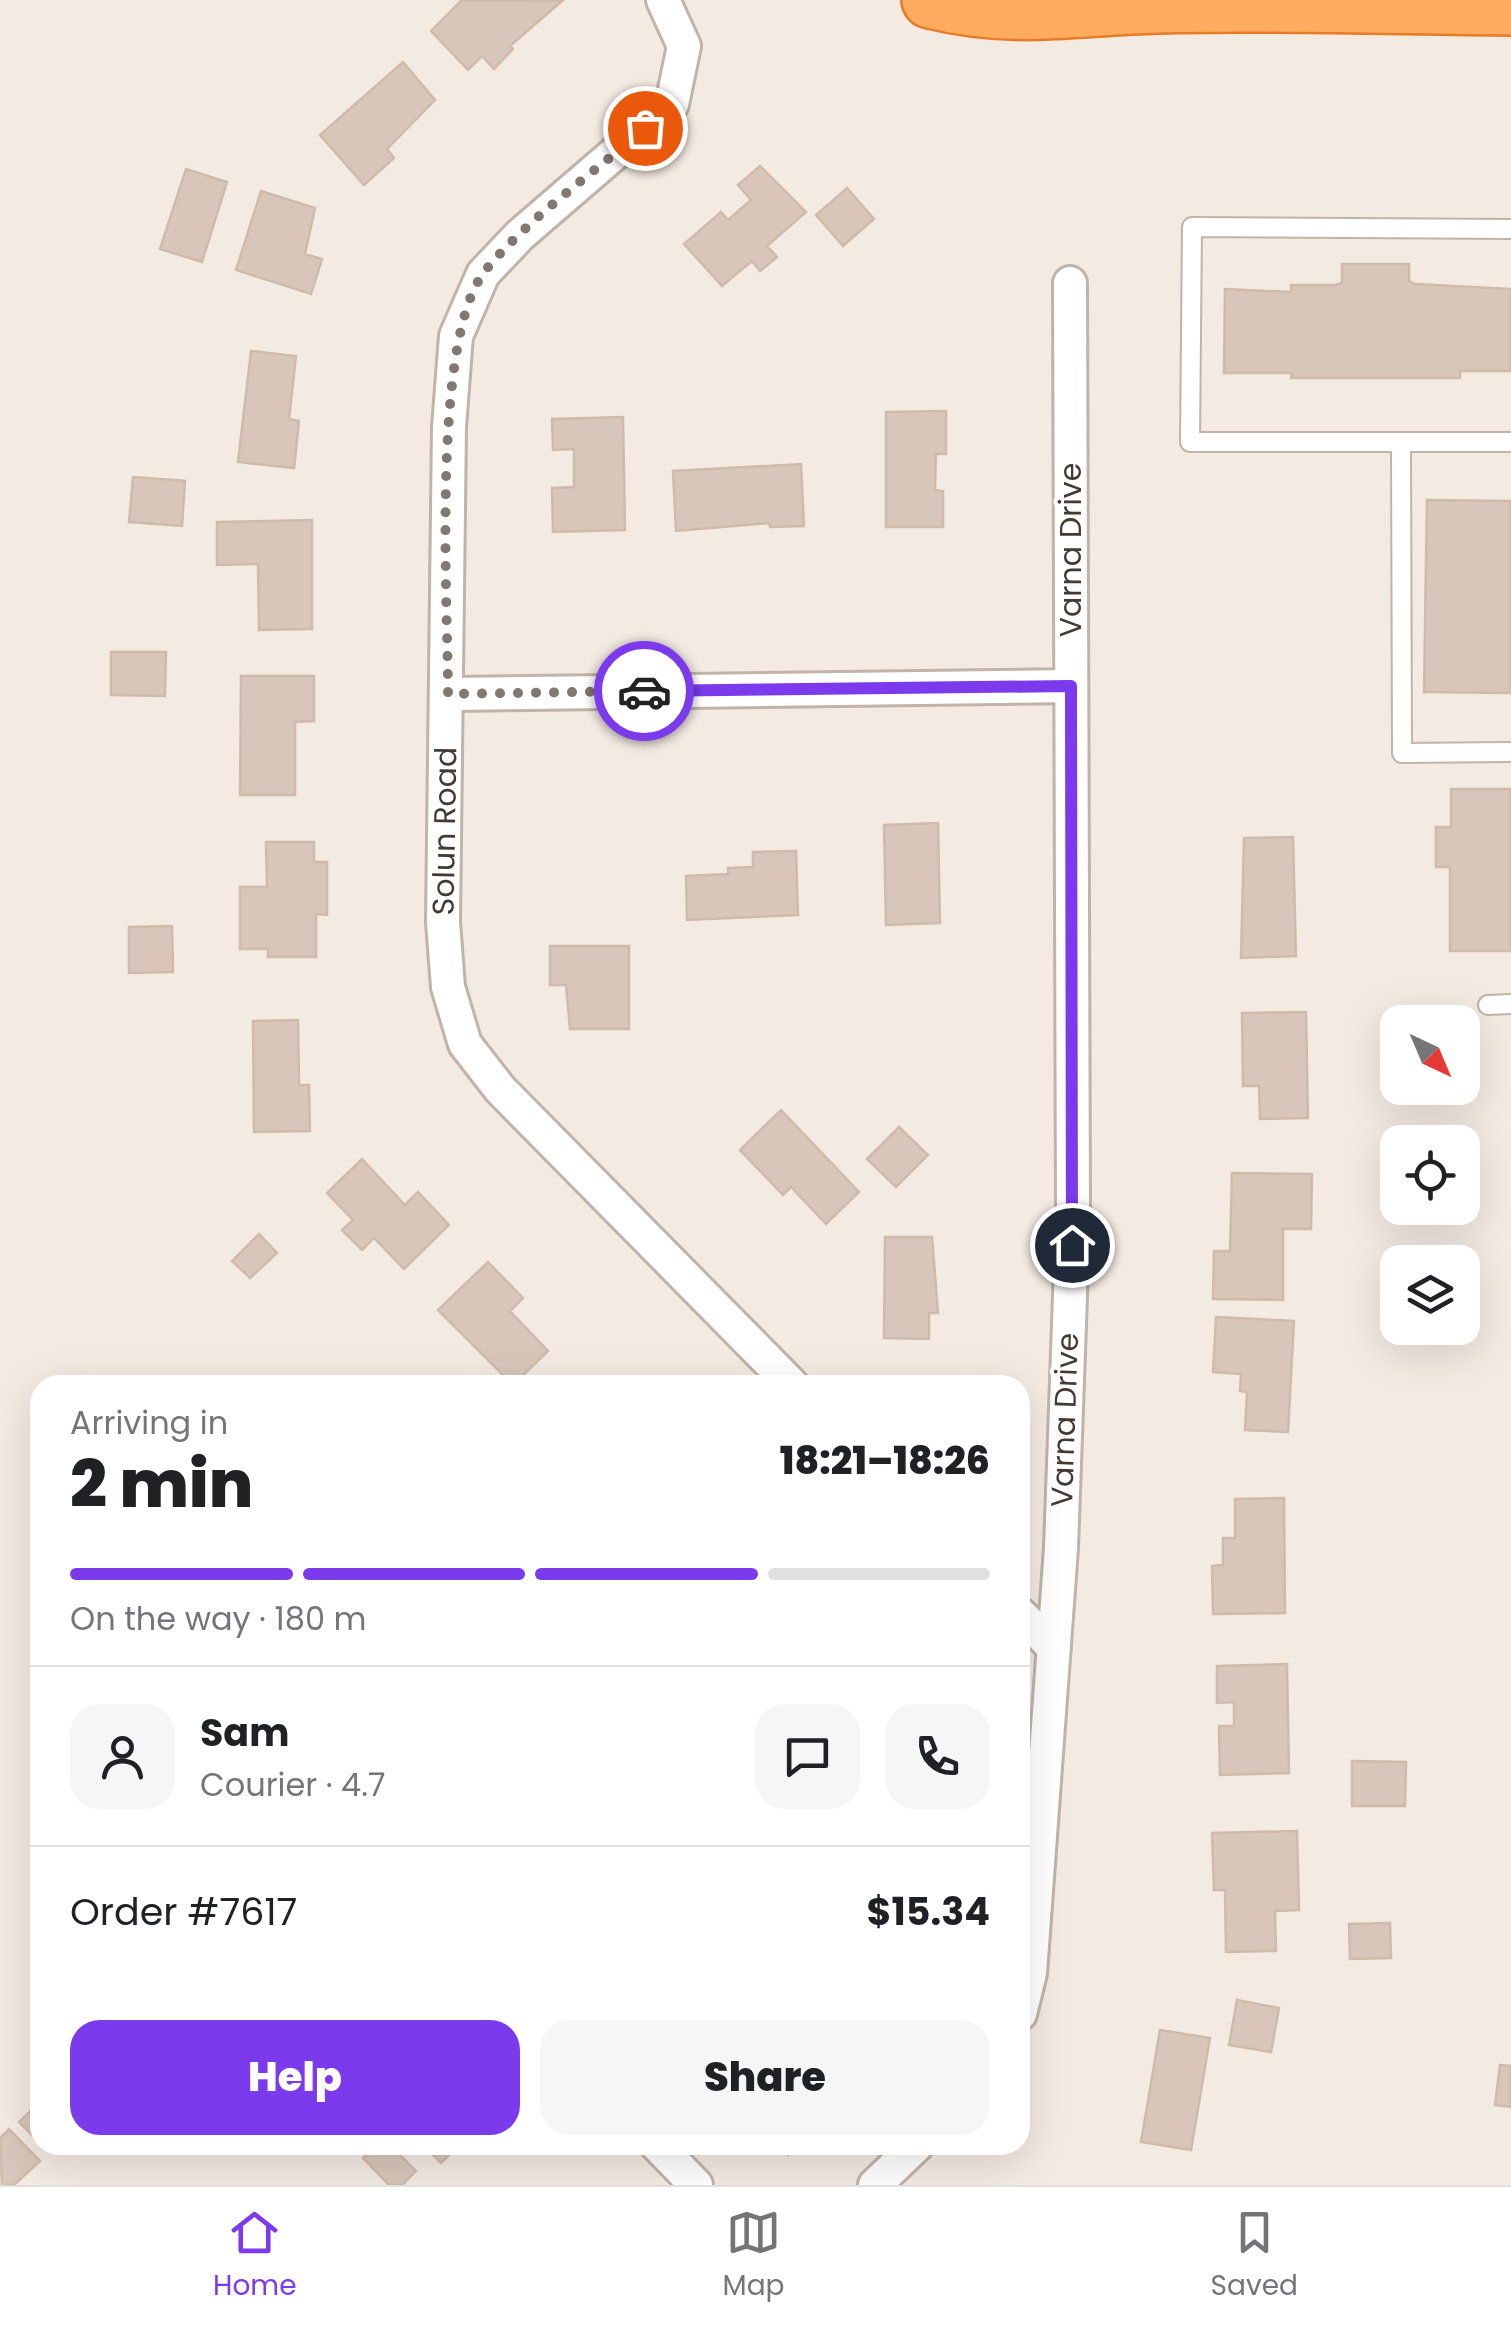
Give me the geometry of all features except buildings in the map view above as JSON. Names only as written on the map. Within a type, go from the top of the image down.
[{"type":"highway","points":[[930,0],[998,14],[1156,5],[1511,7]]},
{"type":"street","name":"Solun Road","points":[[663,0],[684,46],[682,74],[672,104],[520,235],[483,274],[456,336],[449,426],[443,922],[448,987],[465,1044],[539,1131],[782,1375]]},
{"type":"street","name":"Varna Drive","points":[[1030,1974],[1054,1648],[1073,1212],[1070,283]]},
{"type":"street","points":[[448,694],[1071,686]]},
{"type":"street","points":[[1030,1624],[1054,1648]]},
{"type":"street","points":[[667,2155],[696,2185]]},
{"type":"street","points":[[875,2185],[906,2155]]},
{"type":"lane","points":[[1511,229],[1192,227],[1190,442],[1511,442]]},
{"type":"lane","points":[[1401,444],[1402,753],[1511,752]]},
{"type":"lane","points":[[1488,1005],[1511,1004]]},
{"type":"way so far","points":[[644,691],[448,694],[448,516],[456,336],[483,274],[520,235],[645,128]]},
{"type":"route","points":[[644,691],[1071,686],[1072,1245]]}]
